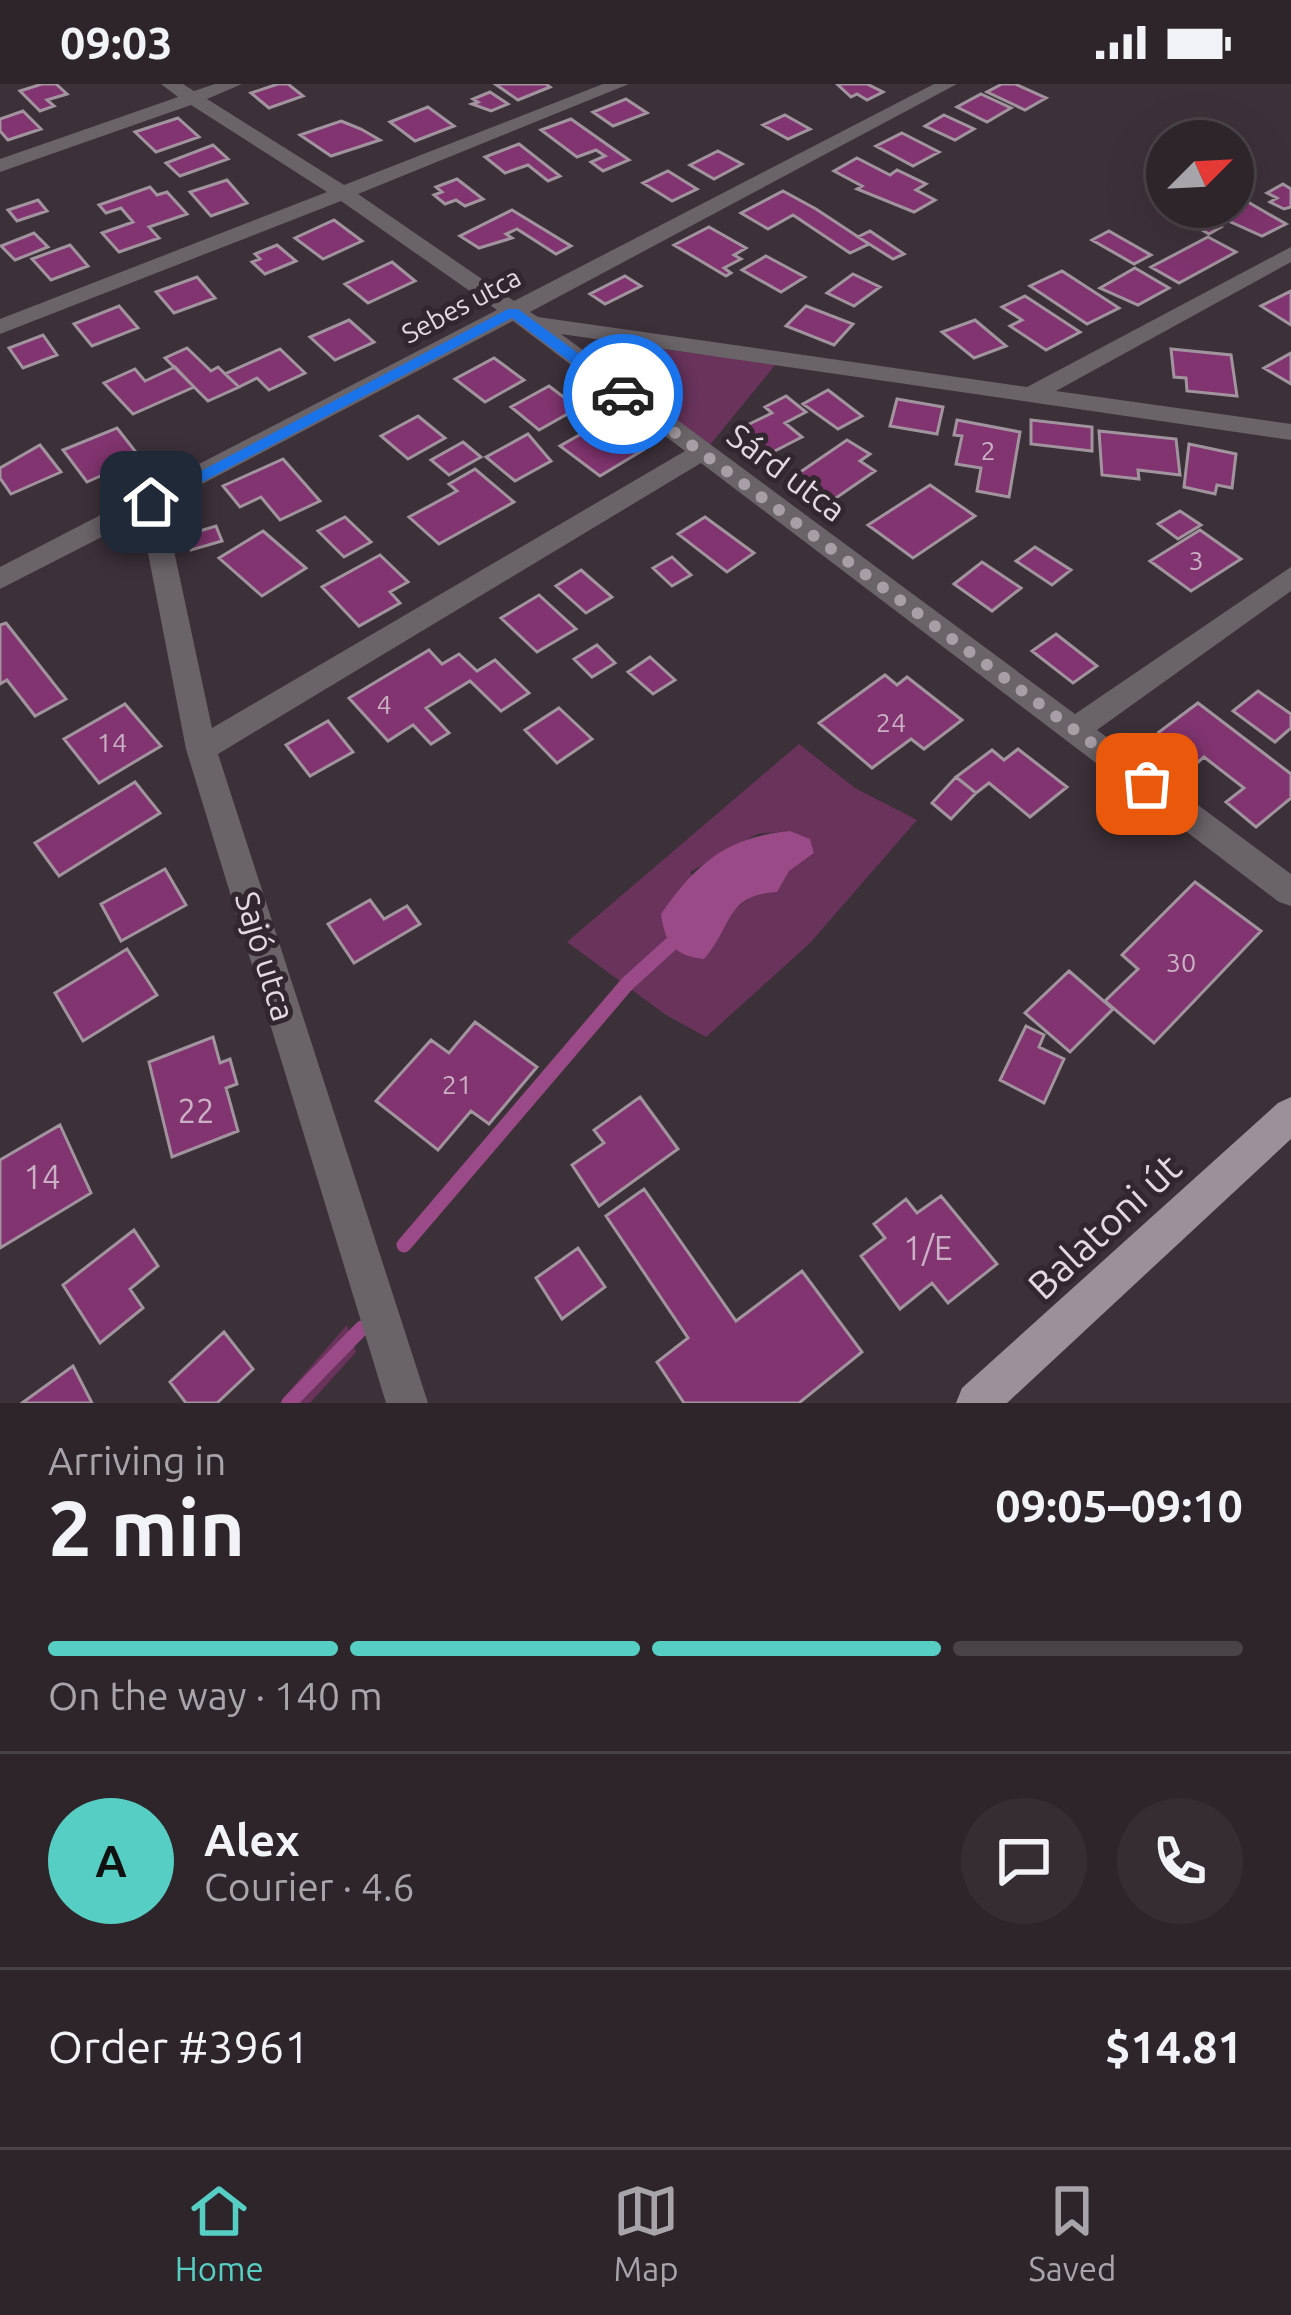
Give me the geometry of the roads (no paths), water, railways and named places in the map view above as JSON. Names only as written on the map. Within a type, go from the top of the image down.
[{"type":"main road","name":"Balatoni út","points":[[977,1403],[1291,1115]]},
{"type":"street","name":"Sárd utca","points":[[170,84],[343,193],[522,318],[1291,892]]},
{"type":"street","points":[[0,166],[233,84]]},
{"type":"street","points":[[0,327],[620,84]]},
{"type":"street","name":"Sebes utca","points":[[0,579],[522,318],[949,84]]},
{"type":"street","points":[[1032,394],[1291,254]]},
{"type":"street","points":[[522,318],[1291,432]]},
{"type":"street","points":[[201,749],[700,453]]},
{"type":"street","name":"Sajó utca","points":[[151,502],[201,749],[406,1403]]},
{"type":"street","points":[[1075,730],[1291,577]]},
{"type":"waterway","points":[[404,1245],[627,984],[670,945]]},
{"type":"waterway","points":[[289,1403],[362,1328]]}]
